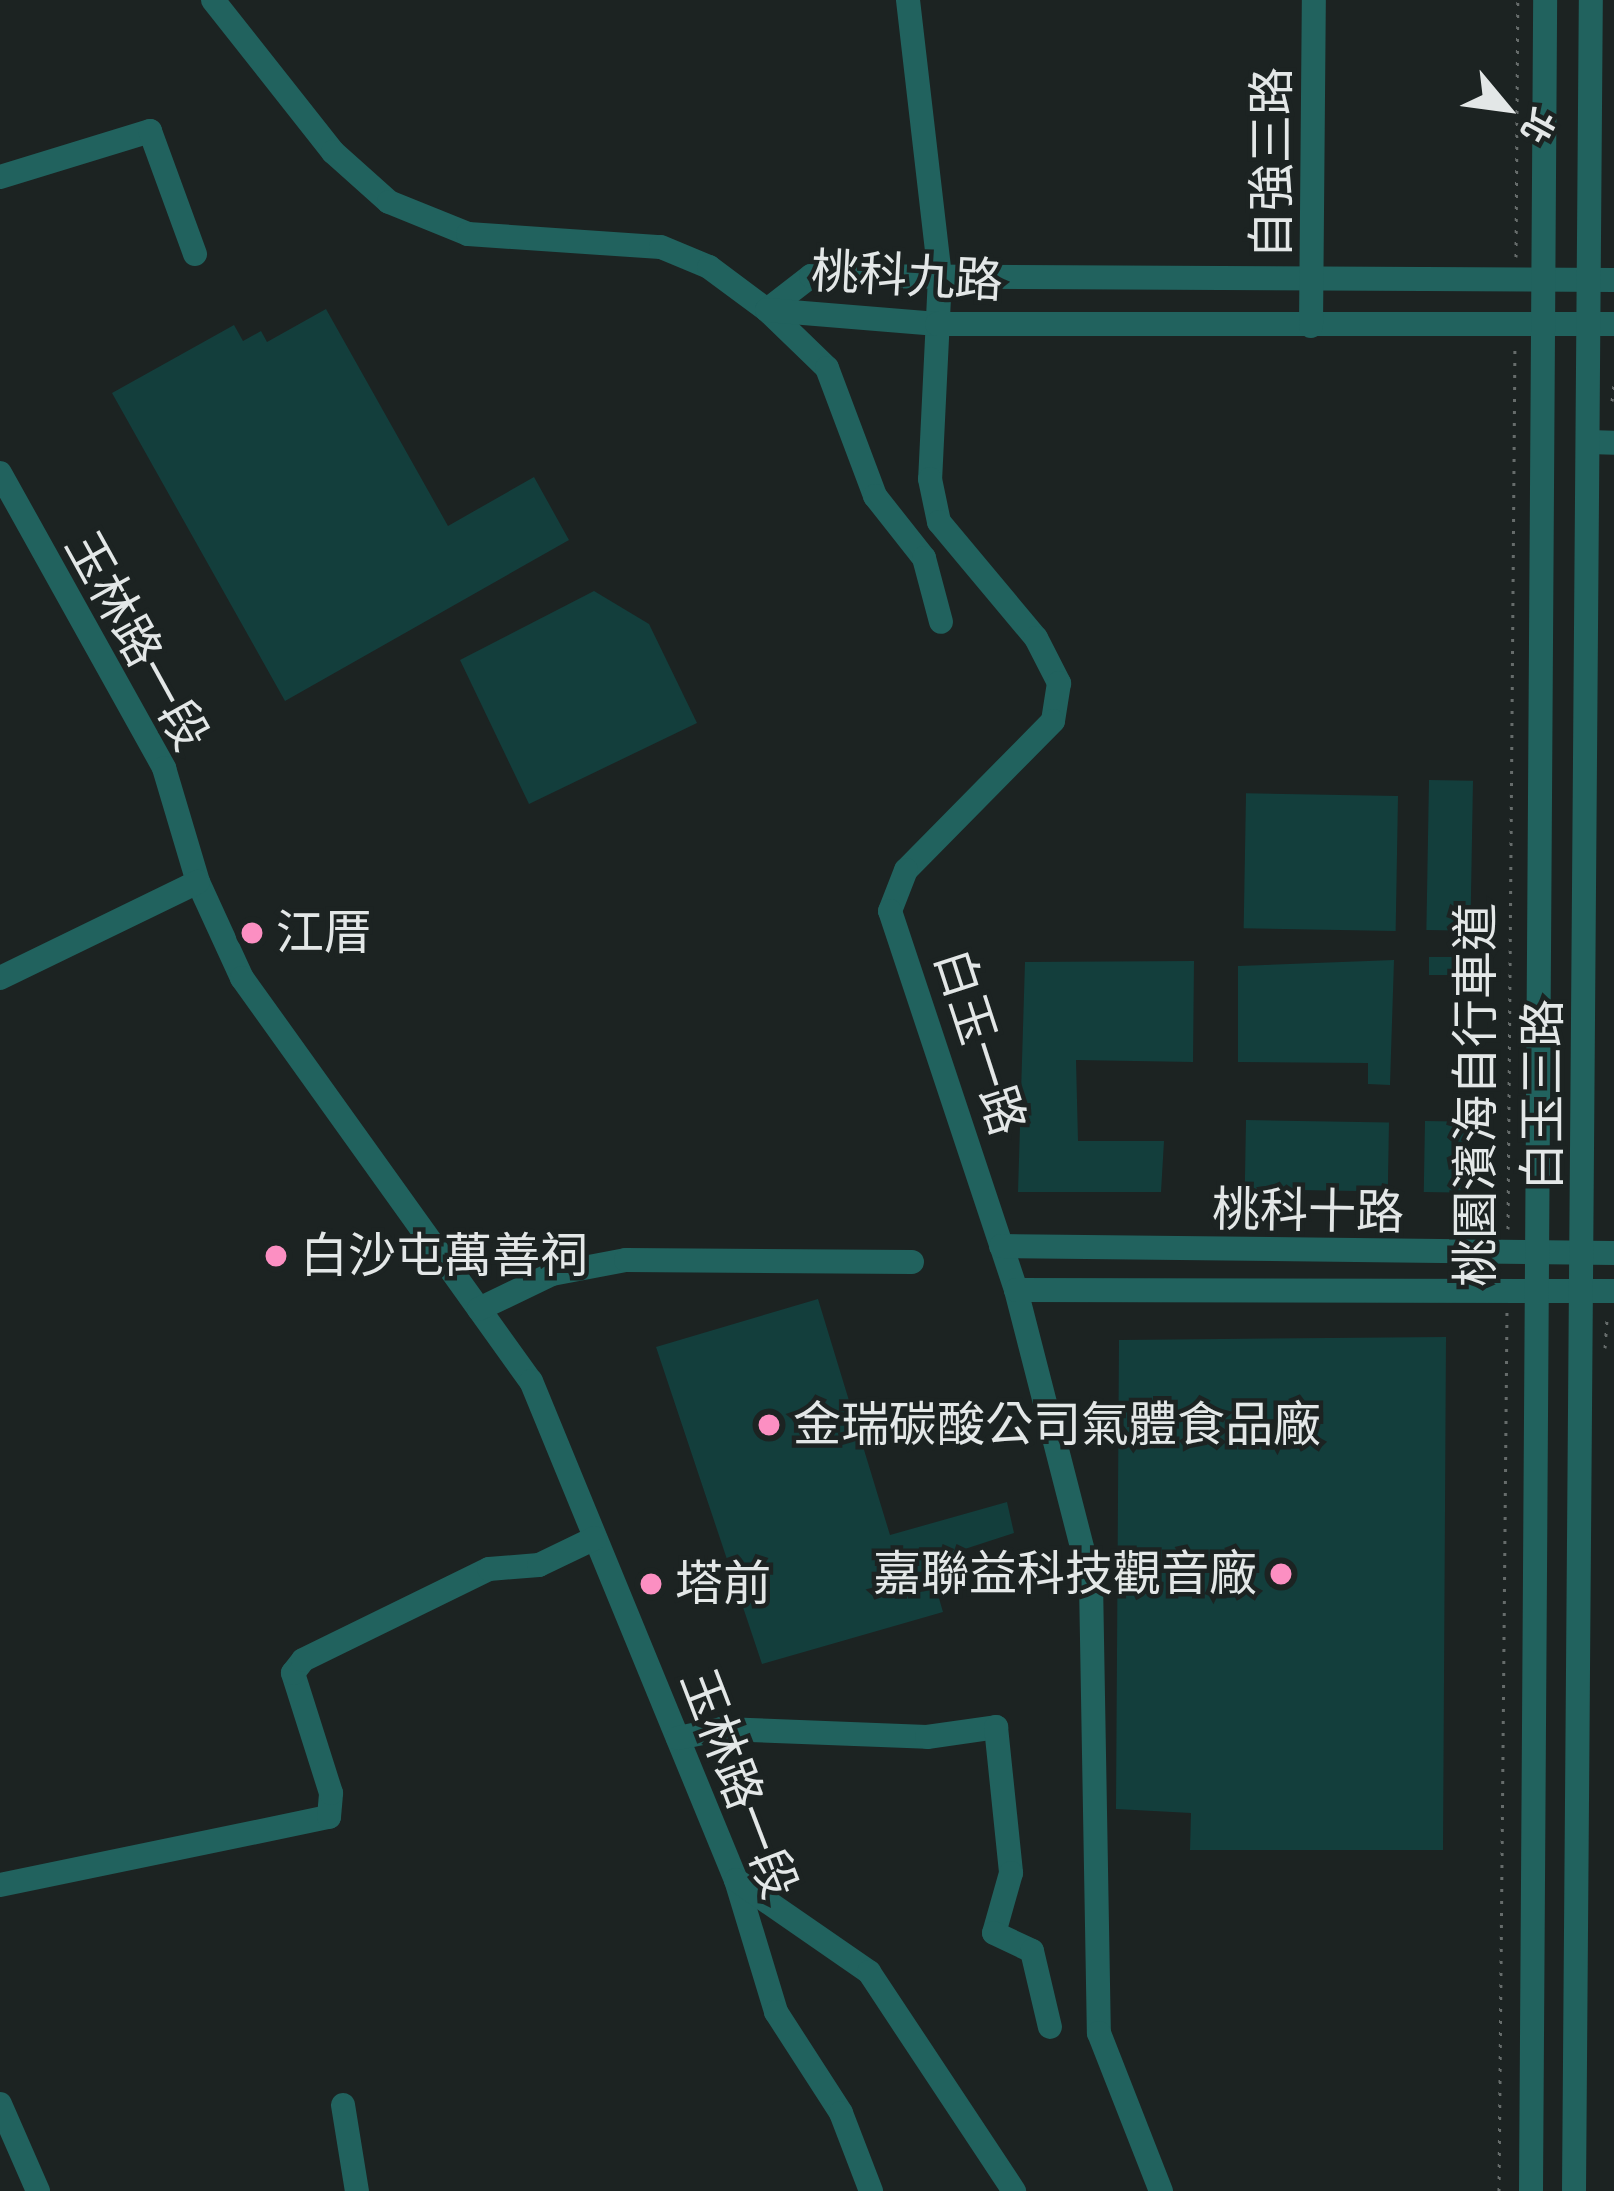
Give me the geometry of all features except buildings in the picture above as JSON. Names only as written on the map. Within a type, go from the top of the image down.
[{"type":"street","points":[[213,0],[333,152],[389,202],[468,234],[662,247],[709,267],[767,310],[827,368],[875,496],[924,558],[941,622]]},
{"type":"street","name":"白玉一路","points":[[908,0],[940,277],[930,479],[939,522],[1036,638],[1059,683],[1054,721],[906,870],[890,910],[1016,1290],[1091,1582],[1099,2033],[1123,2114],[1161,2191]]},
{"type":"street","name":"自強三路","points":[[1311,326],[1314,0]]},
{"type":"street","name":"白玉三路","points":[[1531,2191],[1543,325],[1529,280],[1545,0]]},
{"type":"street","name":"白玉三路","points":[[1574,2191],[1584,1291],[1603,280],[1591,0]]},
{"type":"street","points":[[0,177],[150,131],[195,254]]},
{"type":"street","name":"桃科九路","points":[[767,310],[811,276],[1603,280]]},
{"type":"street","name":"桃科九路","points":[[767,310],[937,324],[1602,324]]},
{"type":"street","name":"玉林路一段","points":[[0,473],[164,768],[197,882],[242,978],[531,1382],[736,1880],[776,2012],[842,2113],[871,2191]]},
{"type":"street","points":[[0,978],[197,882]]},
{"type":"street","name":"桃科十路","points":[[1001,1246],[1508,1256],[1614,1253]]},
{"type":"street","points":[[479,1309],[552,1274],[626,1260],[912,1262]]},
{"type":"street","name":"桃科十路","points":[[1016,1290],[1614,1291]]},
{"type":"street","points":[[0,1885],[329,1817],[331,1793],[293,1673],[303,1660],[489,1569],[539,1565],[595,1538]]},
{"type":"street","points":[[678,1738],[722,1729],[927,1737],[996,1727],[1011,1873],[994,1934],[1032,1951],[1050,2027]]},
{"type":"street","points":[[736,1880],[868,1972],[1014,2191]]},
{"type":"street","points":[[0,2104],[38,2191]]},
{"type":"street","points":[[344,2105],[357,2191]]},
{"type":"path","points":[[1518,0],[1529,280]]},
{"type":"path","name":"桃園濱海自行車道","points":[[1508,1256],[1516,325]]},
{"type":"path","name":"桃園濱海自行車道","points":[[1499,2191],[1507,1289]]},
{"type":"place","name":"江厝","points":[[252,933]]},
{"type":"place","name":"白沙屯萬善祠","points":[[276,1256]]},
{"type":"place","name":"金瑞碳酸公司氣體食品廠","points":[[769,1425]]},
{"type":"place","name":"嘉聯益科技觀音廠","points":[[1281,1574]]},
{"type":"place","name":"塔前","points":[[651,1584]]}]
